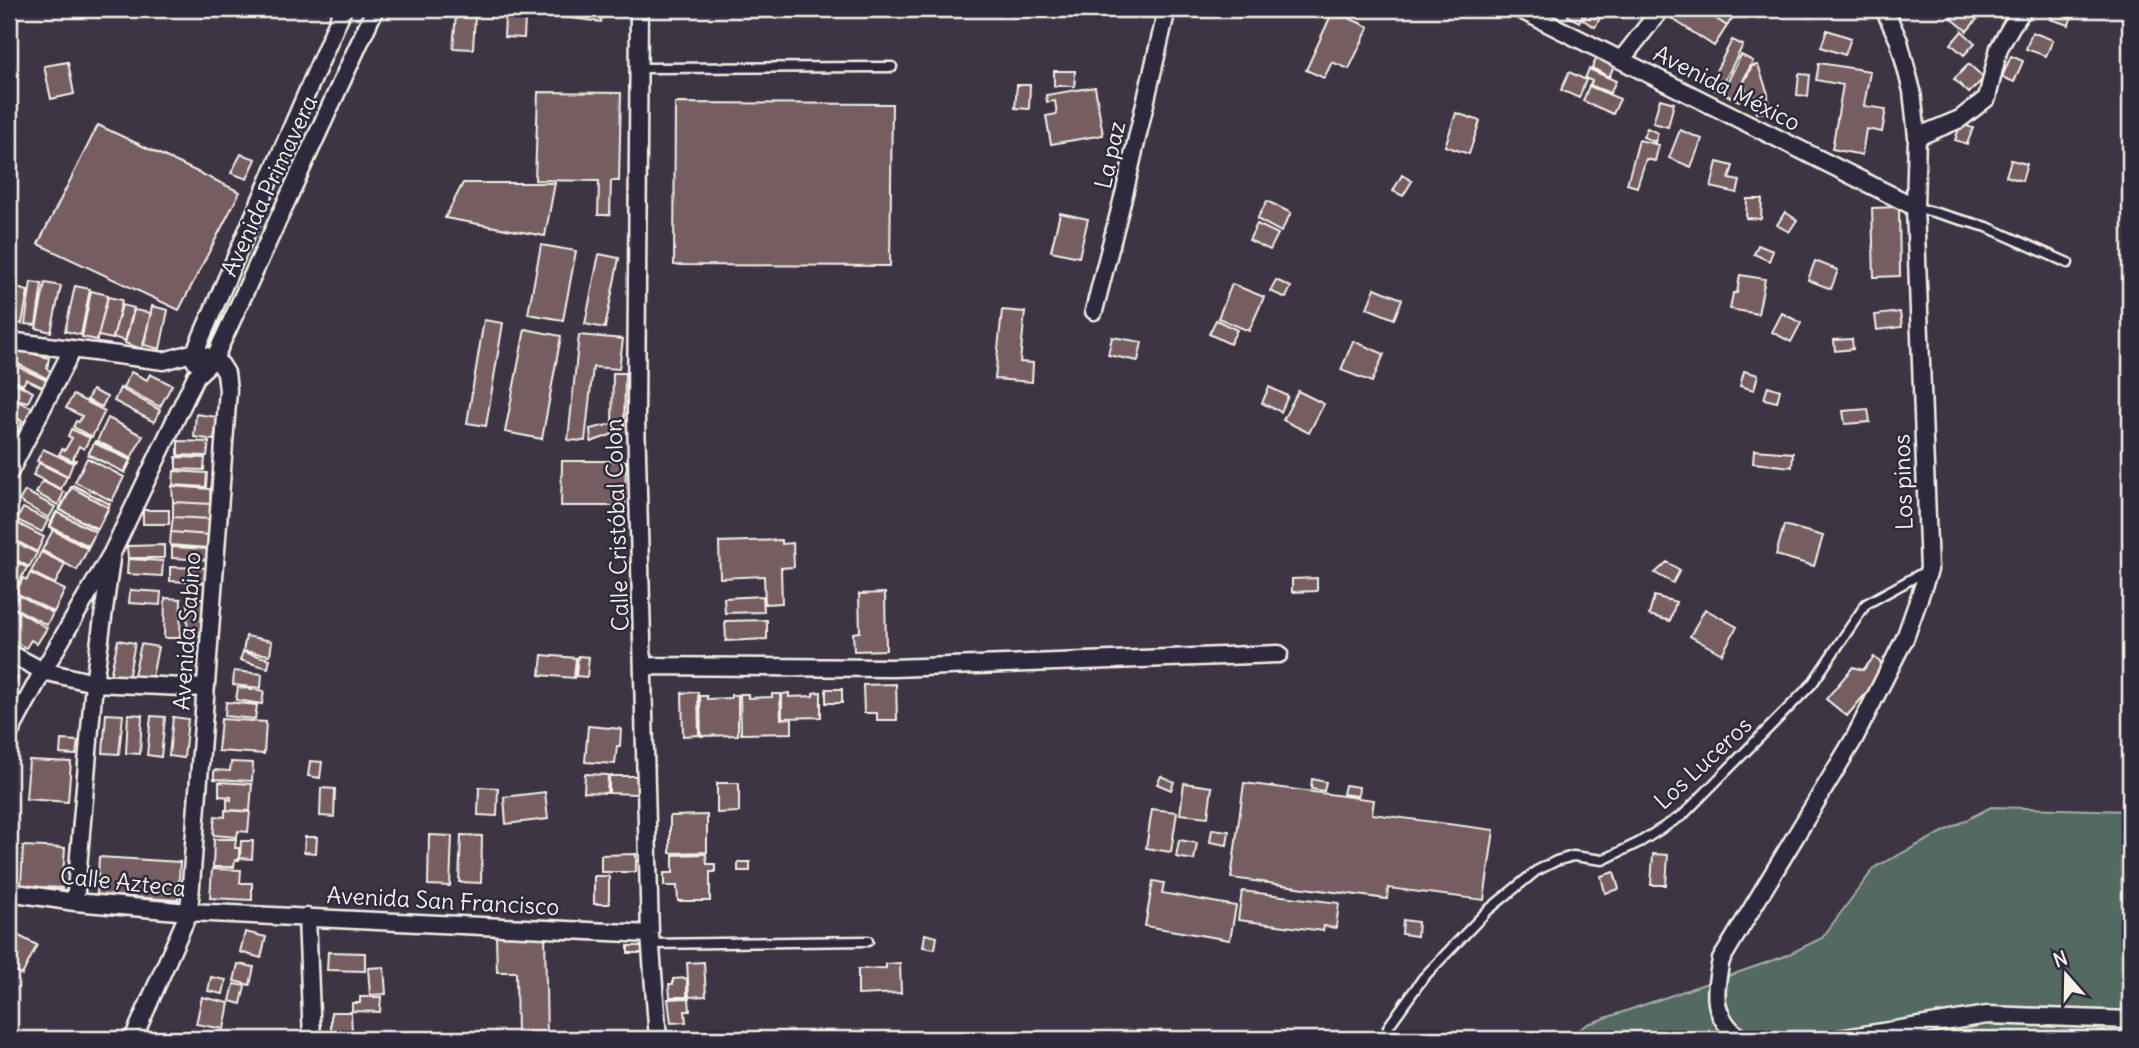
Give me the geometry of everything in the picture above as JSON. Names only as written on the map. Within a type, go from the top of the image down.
[{"type":"street","name":"Avenida Primavera","points":[[196,376],[195,352],[343,9]]},
{"type":"street","name":"Avenida Primavera","points":[[9,734],[112,553],[196,376],[214,359],[375,9]]},
{"type":"street","name":"Calle Cristóbal Colon","points":[[639,9],[636,418],[651,939],[658,1039]]},
{"type":"street","name":"La paz","points":[[1094,311],[1167,9]]},
{"type":"street","points":[[1621,60],[1661,9]]},
{"type":"street","name":"Los pinos","points":[[1741,1039],[1731,1032],[1718,1014],[1715,990],[1721,960],[1854,738],[1905,638],[1929,570],[1915,207],[1917,137],[1912,91],[1899,41],[1885,9]]},
{"type":"street","points":[[1917,137],[1960,119],[1987,98],[1999,48],[2024,9]]},
{"type":"street","name":"Avenida México","points":[[1524,10],[1915,207]]},
{"type":"street","points":[[9,341],[164,361],[195,352],[214,359]]},
{"type":"street","points":[[9,473],[72,350]]},
{"type":"street","name":"Avenida Sabino","points":[[133,1039],[189,912],[228,390],[226,373],[214,359]]},
{"type":"street","points":[[75,902],[94,683],[112,553]]},
{"type":"street","points":[[9,653],[43,671],[94,683],[205,688]]},
{"type":"street","points":[[644,666],[892,668],[1279,654]]},
{"type":"street","name":"Calle Azteca","points":[[9,892],[75,902],[233,913]]},
{"type":"street","name":"Avenida San Francisco","points":[[233,913],[651,939]]},
{"type":"street","points":[[307,918],[312,1039]]},
{"type":"street","points":[[1839,1039],[1987,1015],[2130,1020]]},
{"type":"lane","points":[[639,68],[892,67]]},
{"type":"lane","points":[[1915,207],[1987,227],[2068,263]]},
{"type":"lane","name":"Los Luceros","points":[[1388,1027],[1423,978],[1487,911],[1536,870],[1573,856],[1603,860],[1683,816],[1812,684],[1866,604],[1929,570]]},
{"type":"lane","points":[[651,939],[868,941]]},
{"type":"green space","points":[[1991,807],[2130,811],[2130,1039],[1565,1039],[1588,1024],[1783,957],[1822,938],[1875,867]]},
{"type":"building","points":[[500,9],[603,9],[601,22]]},
{"type":"building","points":[[756,9],[756,11],[663,11]]},
{"type":"building","points":[[1572,9],[1586,9],[1579,22],[1568,16]]},
{"type":"building","points":[[1589,9],[1605,9],[1595,27],[1583,20]]},
{"type":"building","points":[[1677,9],[1702,9],[1727,26],[1714,46],[1671,18]]},
{"type":"building","points":[[1702,9],[1738,9],[1727,26]]},
{"type":"building","points":[[1957,9],[1968,9],[1979,17],[1967,31],[1950,17]]},
{"type":"building","points":[[2054,9],[2074,9],[2069,25],[2050,19]]},
{"type":"building","points":[[1333,11],[1369,27],[1349,69],[1332,62],[1324,78],[1306,70]]},
{"type":"building","points":[[456,15],[475,16],[473,49],[453,48]]},
{"type":"building","points":[[505,18],[525,19],[524,38],[504,37]]},
{"type":"building","points":[[1827,30],[1851,38],[1845,55],[1821,47]]},
{"type":"building","points":[[1962,31],[1975,43],[1964,55],[1951,44]]},
{"type":"building","points":[[2032,32],[2053,40],[2046,56],[2026,49]]},
{"type":"building","points":[[1732,40],[1743,45],[1719,92],[1708,86]]},
{"type":"building","points":[[1741,55],[1753,61],[1740,87],[1745,89],[1739,101],[1722,93]]},
{"type":"building","points":[[2011,56],[2023,61],[2014,82],[2002,77]]},
{"type":"building","points":[[1597,57],[1614,66],[1609,77],[1592,68]]},
{"type":"building","points":[[68,62],[74,94],[51,99],[44,66]]},
{"type":"building","points":[[1819,63],[1870,71],[1864,106],[1886,109],[1882,132],[1866,129],[1862,155],[1832,149],[1843,85],[1816,80]]},
{"type":"building","points":[[1969,64],[1984,78],[1969,93],[1954,79]]},
{"type":"building","points":[[1758,65],[1768,94],[1769,112],[1756,113],[1754,96],[1745,96],[1746,87],[1742,86],[1752,66]]},
{"type":"building","points":[[1589,69],[1616,81],[1610,93],[1590,85],[1592,81],[1585,78]]},
{"type":"building","points":[[1054,71],[1075,71],[1075,86],[1054,86]]},
{"type":"building","points":[[1569,72],[1586,80],[1579,98],[1561,90]]},
{"type":"building","points":[[1799,74],[1810,75],[1808,96],[1797,95]]},
{"type":"building","points":[[1017,85],[1030,85],[1029,109],[1015,108]]},
{"type":"building","points":[[1589,86],[1620,99],[1613,114],[1583,101]]},
{"type":"building","points":[[1095,87],[1103,135],[1051,144],[1046,116],[1057,114],[1055,101],[1047,102],[1046,95]]},
{"type":"building","points":[[538,92],[621,93],[619,181],[611,181],[610,215],[598,215],[599,181],[535,180]]},
{"type":"building","points":[[1660,99],[1674,103],[1668,127],[1653,123]]},
{"type":"building","points":[[675,103],[892,104],[890,266],[674,265]]},
{"type":"building","points":[[1456,113],[1480,121],[1469,154],[1445,146]]},
{"type":"building","points":[[1961,124],[1973,128],[1967,144],[1955,140]]},
{"type":"building","points":[[98,125],[240,192],[179,310],[38,244]]},
{"type":"building","points":[[1647,128],[1658,133],[1655,142],[1643,137]]},
{"type":"building","points":[[1680,130],[1702,139],[1691,167],[1669,158]]},
{"type":"building","points":[[1639,140],[1659,145],[1655,161],[1646,159],[1637,187],[1627,184]]},
{"type":"building","points":[[241,154],[256,159],[247,179],[231,173]]},
{"type":"building","points":[[2011,160],[2027,164],[2022,181],[2006,176]]},
{"type":"building","points":[[1717,162],[1733,166],[1729,179],[1740,181],[1737,193],[1711,187]]},
{"type":"building","points":[[1402,175],[1412,181],[1403,196],[1393,191]]},
{"type":"building","points":[[463,183],[555,183],[545,236],[445,218]]},
{"type":"building","points":[[1747,199],[1762,199],[1761,219],[1746,218]]},
{"type":"building","points":[[1267,201],[1291,213],[1281,232],[1257,219]]},
{"type":"building","points":[[1899,207],[1900,276],[1874,277],[1872,208]]},
{"type":"building","points":[[1785,212],[1797,220],[1789,232],[1777,225]]},
{"type":"building","points":[[1060,213],[1088,219],[1079,257],[1051,251]]},
{"type":"building","points":[[1257,224],[1278,234],[1270,250],[1249,240]]},
{"type":"building","points":[[541,245],[576,251],[563,320],[528,314]]},
{"type":"building","points":[[1758,245],[1773,251],[1769,261],[1754,254]]},
{"type":"building","points":[[599,254],[619,258],[605,328],[585,324]]},
{"type":"building","points":[[1815,261],[1838,270],[1831,289],[1808,280]]},
{"type":"building","points":[[1740,275],[1765,279],[1758,314],[1730,309],[1733,293],[1737,293]]},
{"type":"building","points":[[1276,280],[1291,287],[1286,298],[1270,291]]},
{"type":"building","points":[[31,282],[42,284],[36,325],[25,324]]},
{"type":"building","points":[[45,283],[61,286],[51,332],[36,328]]},
{"type":"building","points":[[1232,284],[1264,297],[1249,331],[1218,318]]},
{"type":"building","points":[[75,286],[90,289],[81,335],[65,331]]},
{"type":"building","points":[[16,288],[28,291],[22,324],[10,321]]},
{"type":"building","points":[[1375,288],[1402,299],[1394,319],[1367,308]]},
{"type":"building","points":[[91,291],[108,295],[97,340],[82,337]]},
{"type":"building","points":[[108,297],[122,300],[113,339],[98,336]]},
{"type":"building","points":[[122,305],[134,308],[125,341],[113,337]]},
{"type":"building","points":[[152,306],[168,310],[160,349],[144,345]]},
{"type":"building","points":[[134,310],[151,313],[142,349],[125,343]]},
{"type":"building","points":[[1002,310],[1025,312],[1020,362],[1033,363],[1032,382],[995,379]]},
{"type":"building","points":[[1900,312],[1902,327],[1877,330],[1875,315]]},
{"type":"building","points":[[1782,313],[1801,323],[1791,342],[1772,332]]},
{"type":"building","points":[[484,320],[503,323],[486,426],[467,423]]},
{"type":"building","points":[[1216,320],[1237,330],[1230,344],[1209,334]]},
{"type":"building","points":[[525,329],[561,336],[542,439],[505,432]]},
{"type":"building","points":[[579,335],[623,339],[619,369],[593,367],[585,441],[568,440]]},
{"type":"building","points":[[1112,337],[1142,342],[1138,361],[1108,355]]},
{"type":"building","points":[[1852,339],[1853,349],[1835,351],[1834,340]]},
{"type":"building","points":[[1353,341],[1384,354],[1372,382],[1341,370]]},
{"type":"building","points":[[18,350],[49,358],[47,369],[54,373],[50,380],[12,361]]},
{"type":"building","points":[[10,363],[48,381],[44,388],[26,379],[23,385],[9,378]]},
{"type":"building","points":[[1744,371],[1758,375],[1754,390],[1740,386]]},
{"type":"building","points":[[131,372],[147,380],[150,374],[172,385],[160,407],[123,387]]},
{"type":"building","points":[[613,373],[625,373],[624,430],[591,442],[590,429],[612,424]]},
{"type":"building","points":[[9,380],[33,392],[28,402],[9,397]]},
{"type":"building","points":[[1768,386],[1780,390],[1777,402],[1764,399]]},
{"type":"building","points":[[1269,387],[1288,396],[1281,412],[1262,403]]},
{"type":"building","points":[[120,388],[160,410],[154,422],[114,401]]},
{"type":"building","points":[[92,390],[107,397],[102,407],[87,400]]},
{"type":"building","points":[[1298,391],[1324,404],[1309,433],[1283,420]]},
{"type":"building","points":[[73,395],[105,411],[92,437],[73,427],[82,416],[66,408]]},
{"type":"building","points":[[9,398],[34,408],[27,423],[9,415]]},
{"type":"building","points":[[1868,409],[1870,422],[1845,424],[1843,411]]},
{"type":"building","points":[[196,414],[217,417],[214,440],[194,437]]},
{"type":"building","points":[[9,415],[22,421],[17,434],[9,430]]},
{"type":"building","points":[[108,418],[143,436],[131,458],[97,441]]},
{"type":"building","points":[[71,429],[90,438],[84,449],[79,446],[73,459],[75,462],[59,454],[62,449],[65,450],[72,438],[68,436]]},
{"type":"building","points":[[9,431],[18,435],[12,448],[9,447]]},
{"type":"building","points":[[95,441],[132,459],[125,473],[88,454]]},
{"type":"building","points":[[178,441],[209,442],[207,456],[178,455]]},
{"type":"building","points":[[94,443],[130,460],[124,472],[88,455]]},
{"type":"building","points":[[43,449],[73,463],[68,476],[37,461]]},
{"type":"building","points":[[1754,450],[1793,453],[1792,467],[1753,463]]},
{"type":"building","points":[[176,457],[205,458],[204,470],[176,469]]},
{"type":"building","points":[[87,458],[124,477],[112,501],[75,482]]},
{"type":"building","points":[[562,461],[626,461],[625,506],[561,506]]},
{"type":"building","points":[[39,463],[67,477],[61,489],[33,475]]},
{"type":"building","points":[[174,471],[207,473],[206,487],[173,485]]},
{"type":"building","points":[[42,481],[64,492],[58,505],[36,493]]},
{"type":"building","points":[[73,485],[110,504],[98,529],[60,510]]},
{"type":"building","points":[[172,486],[210,489],[211,504],[173,502]]},
{"type":"building","points":[[71,487],[109,508],[97,530],[59,509]]},
{"type":"building","points":[[25,491],[55,507],[49,518],[19,501]]},
{"type":"building","points":[[173,502],[211,504],[210,519],[173,517]]},
{"type":"building","points":[[23,508],[48,520],[42,532],[17,520]]},
{"type":"building","points":[[143,510],[169,510],[169,524],[143,524]]},
{"type":"building","points":[[56,512],[96,532],[89,546],[49,526]]},
{"type":"building","points":[[57,512],[96,532],[88,547],[50,527]]},
{"type":"building","points":[[173,517],[210,519],[209,535],[171,532]]},
{"type":"building","points":[[9,519],[44,537],[37,552],[9,537]]},
{"type":"building","points":[[1784,525],[1823,536],[1814,566],[1776,555]]},
{"type":"building","points":[[53,530],[88,549],[77,570],[42,550]]},
{"type":"building","points":[[171,532],[209,535],[208,548],[170,545]]},
{"type":"building","points":[[9,539],[37,553],[29,567],[9,556]]},
{"type":"building","points":[[782,540],[782,544],[793,543],[794,567],[781,568],[782,603],[765,604],[764,576],[720,578],[719,542]]},
{"type":"building","points":[[164,545],[164,558],[128,558],[127,546]]},
{"type":"building","points":[[172,547],[209,549],[208,560],[172,558]]},
{"type":"building","points":[[41,552],[65,564],[55,584],[31,572]]},
{"type":"building","points":[[9,558],[27,568],[15,589],[9,585]]},
{"type":"building","points":[[128,559],[163,561],[162,576],[127,574]]},
{"type":"building","points":[[1667,562],[1680,570],[1673,583],[1655,573]]},
{"type":"building","points":[[170,567],[210,568],[209,583],[170,581]]},
{"type":"building","points":[[30,573],[65,590],[54,612],[16,593],[23,578],[27,580]]},
{"type":"building","points":[[1317,578],[1317,591],[1292,592],[1292,579]]},
{"type":"building","points":[[130,590],[161,592],[160,605],[129,603]]},
{"type":"building","points":[[885,593],[886,650],[854,651],[853,633],[860,632],[859,594]]},
{"type":"building","points":[[19,595],[53,613],[47,625],[13,607]]},
{"type":"building","points":[[763,596],[764,612],[725,613],[724,598]]},
{"type":"building","points":[[1654,596],[1676,602],[1670,621],[1649,615]]},
{"type":"building","points":[[165,598],[181,599],[180,638],[164,638]]},
{"type":"building","points":[[188,598],[203,598],[202,636],[187,636]]},
{"type":"building","points":[[11,607],[47,628],[37,644],[31,640],[26,648],[9,638]]},
{"type":"building","points":[[1705,609],[1737,627],[1722,654],[1690,636]]},
{"type":"building","points":[[767,620],[767,639],[726,641],[725,621]]},
{"type":"building","points":[[246,636],[272,641],[270,655],[243,651]]},
{"type":"building","points":[[118,640],[135,643],[128,679],[110,676]]},
{"type":"building","points":[[141,644],[158,647],[151,683],[133,679]]},
{"type":"building","points":[[243,652],[270,659],[268,668],[240,660]]},
{"type":"building","points":[[542,655],[576,658],[574,678],[540,675]]},
{"type":"building","points":[[578,656],[589,657],[587,677],[576,676]]},
{"type":"building","points":[[1874,657],[1887,668],[1847,716],[1826,699],[1853,667],[1863,670]]},
{"type":"building","points":[[234,671],[262,674],[261,688],[233,685]]},
{"type":"building","points":[[9,673],[18,678],[10,692],[9,691]]},
{"type":"building","points":[[896,684],[897,720],[877,720],[877,713],[864,713],[863,685]]},
{"type":"building","points":[[238,687],[264,691],[262,704],[236,700]]},
{"type":"building","points":[[826,689],[842,689],[842,703],[826,703]]},
{"type":"building","points":[[698,692],[699,735],[683,736],[682,693]]},
{"type":"building","points":[[821,692],[821,717],[782,718],[782,694],[789,693],[789,697],[813,696],[813,693]]},
{"type":"building","points":[[740,694],[748,694],[748,698],[780,694],[781,719],[792,718],[792,733],[741,734]]},
{"type":"building","points":[[731,695],[738,695],[738,735],[701,736],[700,696],[707,696],[707,699],[731,698]]},
{"type":"building","points":[[226,702],[257,705],[255,719],[225,716]]},
{"type":"building","points":[[106,714],[123,715],[119,754],[103,753]]},
{"type":"building","points":[[128,714],[142,715],[140,754],[126,753]]},
{"type":"building","points":[[151,716],[165,717],[161,757],[147,755]]},
{"type":"building","points":[[173,717],[188,719],[184,758],[169,756]]},
{"type":"building","points":[[221,719],[266,722],[264,754],[218,751]]},
{"type":"building","points":[[588,726],[621,729],[615,764],[585,762]]},
{"type":"building","points":[[61,740],[78,741],[76,755],[60,754]]},
{"type":"building","points":[[29,760],[71,762],[68,802],[26,799]]},
{"type":"building","points":[[310,761],[322,762],[320,778],[308,776]]},
{"type":"building","points":[[231,762],[253,763],[252,781],[214,779],[214,770],[230,771]]},
{"type":"building","points":[[585,774],[608,775],[607,793],[584,792]]},
{"type":"building","points":[[609,776],[638,776],[637,794],[609,793]]},
{"type":"building","points":[[1161,776],[1174,782],[1171,790],[1157,784]]},
{"type":"building","points":[[1312,779],[1326,782],[1324,791],[1311,789]]},
{"type":"building","points":[[219,782],[252,784],[250,811],[227,810],[227,799],[231,800],[231,797],[219,796]]},
{"type":"building","points":[[717,783],[739,783],[739,812],[717,813]]},
{"type":"building","points":[[1184,783],[1212,787],[1208,817],[1180,814]]},
{"type":"building","points":[[1244,783],[1374,800],[1372,814],[1494,830],[1484,900],[1388,888],[1387,899],[1231,878]]},
{"type":"building","points":[[1345,785],[1359,787],[1358,796],[1343,794]]},
{"type":"building","points":[[479,787],[498,788],[497,816],[478,815]]},
{"type":"building","points":[[321,788],[335,789],[334,817],[320,816]]},
{"type":"building","points":[[545,792],[548,819],[506,824],[504,797]]},
{"type":"building","points":[[1152,809],[1177,812],[1171,852],[1146,848]]},
{"type":"building","points":[[225,810],[250,812],[248,832],[238,831],[237,837],[213,835],[215,816],[225,817]]},
{"type":"building","points":[[707,815],[707,852],[670,853],[670,816]]},
{"type":"building","points":[[1212,829],[1229,831],[1227,845],[1210,842]]},
{"type":"building","points":[[429,835],[452,836],[450,886],[428,885]]},
{"type":"building","points":[[461,835],[482,836],[481,883],[459,882]]},
{"type":"building","points":[[305,837],[317,837],[316,853],[304,852]]},
{"type":"building","points":[[214,839],[236,839],[235,848],[239,848],[239,860],[235,860],[234,867],[213,867]]},
{"type":"building","points":[[1179,840],[1197,843],[1194,860],[1176,857]]},
{"type":"building","points":[[241,841],[253,841],[252,859],[240,858]]},
{"type":"building","points":[[23,846],[65,848],[62,888],[21,886]]},
{"type":"building","points":[[636,854],[636,872],[601,872],[601,855]]},
{"type":"building","points":[[706,854],[707,864],[715,864],[715,872],[710,872],[710,901],[678,901],[677,886],[664,886],[664,873],[673,873],[673,855]]},
{"type":"building","points":[[1653,854],[1668,855],[1666,885],[1651,885]]},
{"type":"building","points":[[99,857],[180,862],[178,900],[97,895]]},
{"type":"building","points":[[738,862],[750,862],[750,871],[738,871]]},
{"type":"building","points":[[212,869],[241,870],[240,883],[252,883],[252,900],[210,898]]},
{"type":"building","points":[[1614,872],[1619,889],[1605,893],[1601,876]]},
{"type":"building","points":[[594,876],[609,876],[609,904],[594,904]]},
{"type":"building","points":[[1153,881],[1164,883],[1162,893],[1236,906],[1230,940],[1145,926]]},
{"type":"building","points":[[1242,891],[1339,903],[1336,928],[1324,926],[1323,931],[1238,920]]},
{"type":"building","points":[[1403,920],[1418,922],[1417,936],[1402,934]]},
{"type":"building","points":[[9,931],[37,945],[22,975],[9,968]]},
{"type":"building","points":[[245,932],[266,937],[261,958],[240,952]]},
{"type":"building","points":[[925,934],[937,937],[935,949],[923,947]]},
{"type":"building","points":[[545,935],[547,1039],[517,1039],[516,972],[497,972],[496,936]]},
{"type":"building","points":[[628,946],[646,946],[646,953],[628,953]]},
{"type":"building","points":[[328,952],[365,953],[365,971],[327,970]]},
{"type":"building","points":[[704,962],[706,996],[689,997],[687,963]]},
{"type":"building","points":[[900,963],[901,993],[858,995],[858,969],[886,968],[886,964]]},
{"type":"building","points":[[238,964],[254,967],[250,985],[234,981]]},
{"type":"building","points":[[384,967],[386,994],[370,995],[368,968]]},
{"type":"building","points":[[211,977],[226,980],[223,994],[208,991]]},
{"type":"building","points":[[687,978],[687,997],[670,997],[669,984],[673,984],[673,979]]},
{"type":"building","points":[[234,984],[245,986],[241,1004],[230,1001]]},
{"type":"building","points":[[202,997],[229,1003],[224,1029],[196,1024]]},
{"type":"building","points":[[360,997],[381,997],[380,1012],[352,1011],[352,1003],[360,1003]]},
{"type":"building","points":[[689,998],[690,1011],[685,1011],[686,1022],[671,1023],[668,999]]},
{"type":"building","points":[[331,1012],[351,1012],[352,1032],[331,1033]]},
{"type":"building","points":[[693,1030],[696,1039],[677,1039],[676,1035]]},
{"type":"building","points":[[434,1033],[479,1036],[482,1039],[434,1039]]}]
